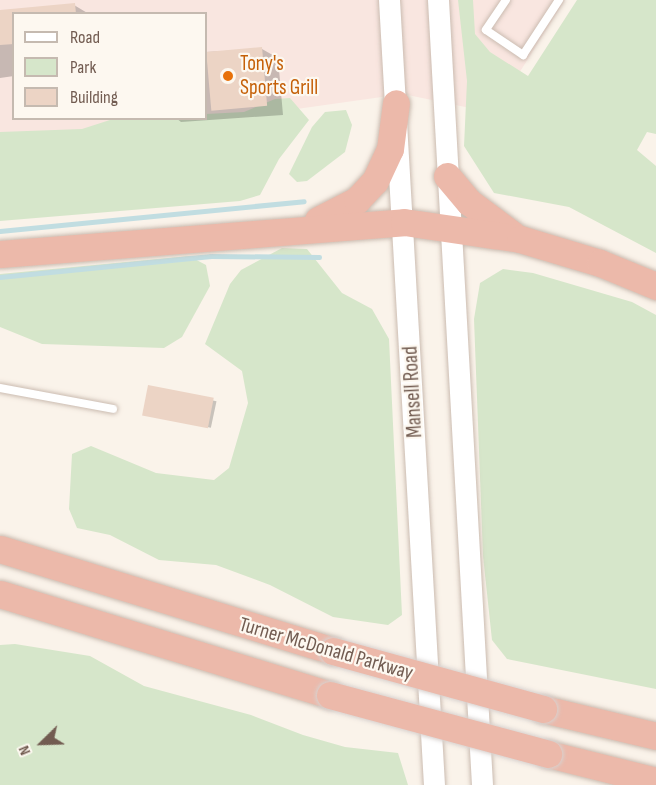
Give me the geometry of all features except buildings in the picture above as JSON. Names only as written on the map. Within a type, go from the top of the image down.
[{"type":"highway","points":[[300,228],[347,206],[375,181],[390,149],[396,103]]},
{"type":"highway","points":[[447,176],[481,213],[520,239]]},
{"type":"highway","points":[[0,254],[300,228],[404,222],[520,239],[600,263],[656,286]]},
{"type":"highway","name":"Turner McDonald Parkway","points":[[0,549],[333,651],[543,709],[656,736]]},
{"type":"highway","name":"Turner McDonald Parkway","points":[[0,594],[330,695],[656,781]]},
{"type":"main road","name":"Mansell Road","points":[[389,0],[404,222],[434,782]]},
{"type":"main road","points":[[438,0],[482,785]]},
{"type":"lane","points":[[506,0],[486,30],[523,55],[559,0]]},
{"type":"lane","points":[[0,387],[113,409]]},
{"type":"shaded area","points":[[0,0],[565,0],[494,113],[403,94],[0,151]]},
{"type":"green space","points":[[458,0],[473,0],[475,34],[490,52],[528,76],[577,0],[656,0],[656,134],[647,132],[637,150],[656,166],[656,253],[569,207],[494,193],[464,146],[467,81]]},
{"type":"green space","points":[[290,98],[309,120],[279,159],[260,195],[240,201],[0,221],[0,132],[82,129],[110,120],[207,120],[207,114],[244,112],[275,99]]},
{"type":"green space","points":[[346,110],[352,125],[345,152],[307,181],[297,182],[289,174],[312,127],[325,112]]},
{"type":"green space","points":[[282,248],[307,249],[342,293],[372,309],[389,339],[402,615],[388,625],[333,617],[270,585],[216,565],[159,560],[110,535],[77,528],[69,509],[72,454],[91,446],[156,473],[214,480],[229,468],[248,403],[242,371],[205,344],[230,284],[241,270]]},
{"type":"green space","points":[[189,256],[206,265],[210,286],[182,337],[164,348],[42,344],[0,327],[0,274]]},
{"type":"green space","points":[[503,269],[533,273],[632,302],[656,315],[656,689],[507,659],[492,640],[483,556],[474,319],[480,283]]},
{"type":"green space","points":[[15,644],[90,656],[144,686],[251,715],[303,735],[345,747],[398,753],[408,785],[0,785],[0,645]]},
{"type":"waterway","points":[[0,231],[304,201]]},
{"type":"waterway","points":[[0,277],[211,256],[319,257]]},
{"type":"place","name":"Tony's Sports Grill","points":[[228,76]]}]
